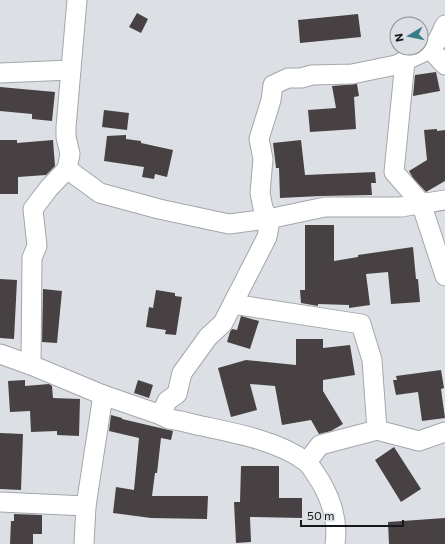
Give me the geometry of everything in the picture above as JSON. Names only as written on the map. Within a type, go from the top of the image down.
[{"type":"street","points":[[32,365],[32,258],[37,246],[33,209],[66,169],[70,154],[66,137],[66,127],[77,0]]},
{"type":"street","points":[[161,415],[167,401],[177,394],[182,373],[208,337],[223,323],[254,260],[264,245],[269,226],[260,193],[263,160],[260,139],[271,100],[273,85],[288,78],[301,78],[312,75],[352,74],[396,65],[430,49],[438,40],[445,25]]},
{"type":"street","points":[[430,49],[445,65]]},
{"type":"street","points":[[405,61],[394,172],[421,203],[445,276]]},
{"type":"street","points":[[0,73],[71,70]]},
{"type":"street","points":[[66,169],[100,192],[159,209],[229,224],[268,219],[325,207],[401,207],[445,200]]},
{"type":"street","points":[[233,304],[361,324],[372,360],[377,430]]},
{"type":"street","points":[[0,354],[32,365],[103,395],[169,419],[244,436],[286,449],[307,462],[328,496],[335,520],[335,544]]},
{"type":"street","points":[[84,544],[86,506],[103,395]]},
{"type":"street","points":[[307,462],[320,445],[377,430],[419,441],[445,432]]},
{"type":"street","points":[[0,502],[86,506]]},
{"type":"building","points":[[137,13],[148,19],[141,33],[129,27]]},
{"type":"building","points":[[358,14],[361,37],[300,43],[298,20]]},
{"type":"building","points":[[436,72],[440,91],[413,96],[415,75]]},
{"type":"building","points":[[357,84],[359,96],[354,97],[356,129],[310,132],[308,110],[336,108],[332,86]]},
{"type":"building","points":[[0,87],[55,92],[52,121],[32,119],[32,114],[0,111]]},
{"type":"building","points":[[104,110],[129,113],[127,130],[102,127]]},
{"type":"building","points":[[437,129],[437,131],[445,130],[445,181],[426,192],[413,178],[409,171],[427,160],[424,130]]},
{"type":"building","points":[[126,135],[126,139],[141,141],[141,143],[173,150],[167,177],[155,174],[154,179],[142,177],[144,167],[104,161],[107,136]]},
{"type":"building","points":[[0,140],[17,140],[17,143],[53,140],[55,166],[46,175],[18,177],[18,194],[0,194]]},
{"type":"building","points":[[301,140],[305,175],[375,172],[376,183],[371,183],[372,195],[280,198],[279,168],[276,168],[273,143]]},
{"type":"building","points":[[305,225],[334,225],[334,261],[358,257],[358,255],[413,247],[420,302],[391,304],[388,272],[366,274],[370,305],[349,308],[349,305],[318,304],[318,306],[301,303],[300,290],[305,290]]},
{"type":"building","points":[[0,279],[17,280],[14,339],[0,338]]},
{"type":"building","points":[[43,289],[62,291],[57,343],[42,342]]},
{"type":"building","points":[[156,290],[175,293],[175,296],[182,297],[176,335],[165,334],[166,330],[146,327],[149,307],[153,308]]},
{"type":"building","points":[[241,316],[259,321],[250,349],[227,342],[232,329],[237,330]]},
{"type":"building","points":[[296,339],[323,339],[323,348],[350,345],[355,375],[323,380],[323,391],[343,424],[331,431],[319,434],[311,420],[282,425],[275,386],[250,384],[257,410],[231,417],[218,368],[246,360],[296,365]]},
{"type":"building","points":[[441,370],[444,388],[441,389],[445,418],[422,421],[418,392],[396,395],[393,380],[397,380],[396,376]]},
{"type":"building","points":[[25,380],[25,386],[49,384],[52,386],[53,398],[80,399],[79,436],[57,435],[57,431],[31,432],[30,411],[10,412],[8,381]]},
{"type":"building","points":[[138,380],[153,385],[149,398],[134,393]]},
{"type":"building","points":[[111,415],[173,431],[171,440],[161,438],[157,473],[155,473],[152,496],[208,496],[207,519],[151,518],[113,513],[116,487],[134,490],[139,438],[109,431]]},
{"type":"building","points":[[0,433],[23,434],[21,490],[0,489]]},
{"type":"building","points":[[394,447],[421,489],[401,502],[375,460]]},
{"type":"building","points":[[241,466],[279,466],[279,498],[302,498],[302,518],[250,517],[251,542],[236,543],[234,502],[240,502]]},
{"type":"building","points":[[14,514],[42,515],[42,534],[33,534],[33,544],[10,544],[11,521],[14,521]]},
{"type":"building","points":[[445,518],[445,544],[389,544],[388,522]]}]
